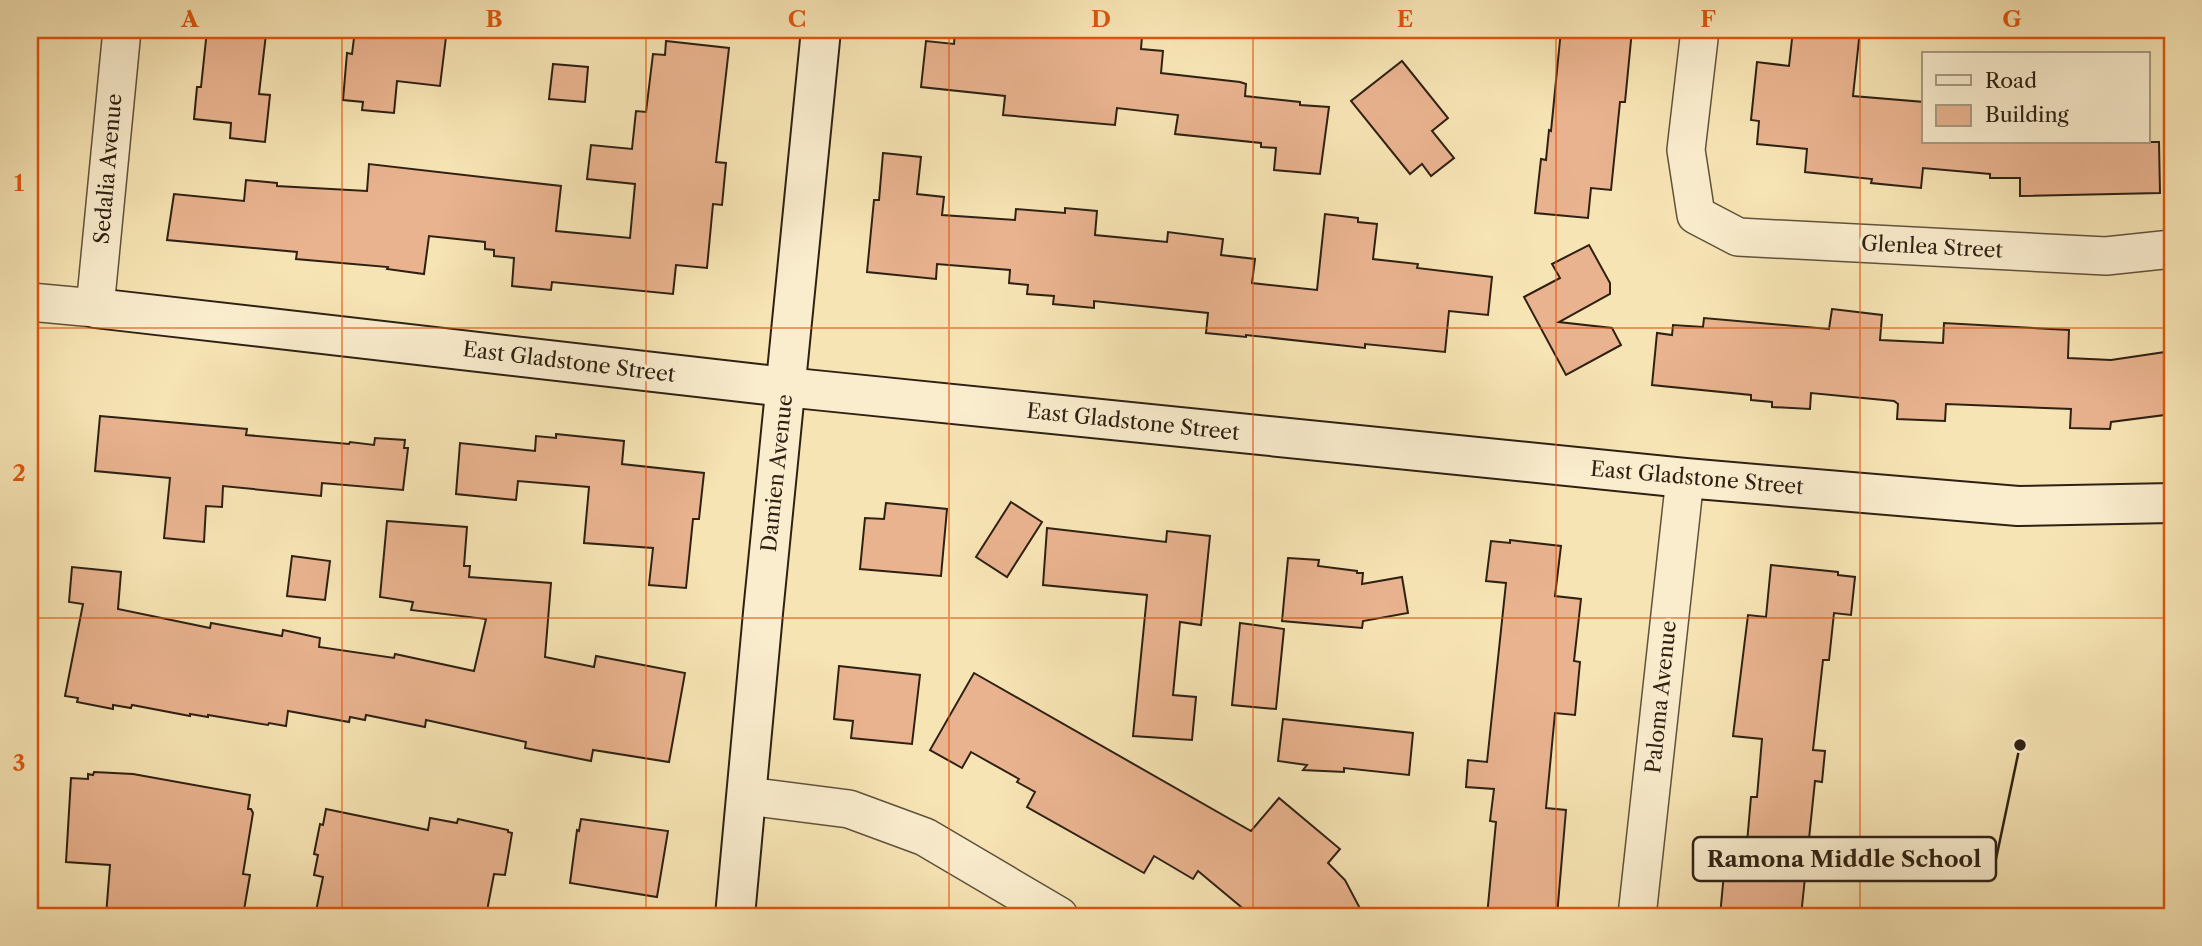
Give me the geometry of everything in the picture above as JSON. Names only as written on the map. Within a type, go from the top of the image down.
[{"type":"street","name":"Sedalia Avenue","points":[[95,308],[122,30]]},
{"type":"street","name":"Damien Avenue","points":[[735,916],[821,30]]},
{"type":"street","name":"Glenlea Street","points":[[1700,30],[1686,150],[1696,215],[1738,237],[2106,256],[2172,248]]},
{"type":"street","points":[[30,302],[95,308]]},
{"type":"street","name":"East Gladstone Street","points":[[95,308],[786,387],[1685,478],[2018,506],[2172,503]]},
{"type":"street","name":"Paloma Avenue","points":[[1637,916],[1685,478]]},
{"type":"street","points":[[747,796],[849,809],[925,837],[1059,916]]},
{"type":"building","points":[[207,30],[266,34],[259,94],[270,95],[265,142],[230,138],[231,123],[194,119],[197,87],[201,87]]},
{"type":"building","points":[[355,30],[410,30],[409,33],[446,37],[440,86],[397,81],[394,113],[362,110],[363,102],[343,100],[347,53],[352,54]]},
{"type":"building","points":[[1011,30],[1086,30],[1142,36],[1141,49],[1163,51],[1161,73],[1240,82],[1246,84],[1245,96],[1329,107],[1320,174],[1274,170],[1276,148],[1261,147],[1261,143],[1175,134],[1178,115],[1117,108],[1115,125],[1003,115],[1005,96],[921,87],[926,41],[954,44],[955,32],[1011,34]]},
{"type":"building","points":[[1561,30],[1632,30],[1625,102],[1620,102],[1611,190],[1591,188],[1588,218],[1535,213],[1541,159],[1546,160],[1549,130],[1551,131]]},
{"type":"building","points":[[1793,30],[1860,30],[1853,96],[1922,102],[1922,144],[2159,142],[2160,193],[2020,196],[2020,178],[1990,178],[1990,174],[1923,168],[1921,188],[1871,183],[1872,179],[1805,172],[1807,149],[1757,144],[1759,121],[1751,120],[1757,62],[1789,66]]},
{"type":"building","points":[[666,41],[729,48],[716,162],[726,163],[722,205],[713,204],[707,268],[676,265],[673,294],[552,282],[551,290],[512,286],[514,258],[494,256],[494,250],[485,249],[485,242],[429,236],[424,274],[387,269],[388,267],[296,259],[297,252],[167,240],[174,194],[244,201],[246,180],[277,183],[277,186],[367,191],[369,164],[561,186],[556,231],[630,238],[635,184],[587,179],[591,145],[632,149],[636,111],[646,112],[653,54],[665,55]]},
{"type":"building","points":[[1402,61],[1448,118],[1432,131],[1454,158],[1431,176],[1422,164],[1410,174],[1351,101]]},
{"type":"building","points":[[553,64],[588,67],[585,102],[549,99]]},
{"type":"building","points":[[883,153],[921,157],[917,194],[944,197],[942,215],[1015,220],[1016,209],[1065,213],[1065,208],[1097,211],[1095,235],[1167,242],[1168,232],[1223,239],[1221,255],[1255,259],[1252,283],[1317,290],[1325,214],[1358,218],[1358,222],[1377,224],[1373,259],[1418,264],[1417,268],[1492,277],[1488,315],[1449,311],[1445,352],[1365,344],[1365,348],[1206,333],[1208,313],[1094,301],[1094,308],[1053,304],[1054,296],[1027,294],[1028,285],[1009,283],[1010,270],[937,264],[936,279],[867,272],[874,200],[879,200]]},
{"type":"building","points":[[1589,245],[1610,283],[1610,294],[1559,322],[1612,328],[1621,345],[1566,375],[1524,297],[1560,278],[1552,264]]},
{"type":"building","points":[[1832,309],[1882,315],[1880,340],[1943,343],[1944,323],[2069,330],[2068,358],[2111,360],[2172,351],[2172,414],[2111,422],[2110,429],[2070,428],[2071,409],[1946,404],[1945,421],[1897,419],[1898,404],[1894,401],[1811,393],[1810,409],[1772,407],[1772,402],[1751,400],[1751,395],[1652,385],[1657,333],[1672,335],[1673,325],[1703,327],[1704,318],[1829,329]]},
{"type":"building","points":[[100,416],[247,429],[246,435],[349,444],[374,445],[375,438],[405,440],[404,448],[408,448],[403,490],[322,483],[321,496],[223,486],[222,507],[206,506],[204,542],[164,538],[170,478],[95,471]]},
{"type":"building","points":[[556,434],[624,441],[622,464],[704,473],[699,519],[693,519],[686,588],[649,585],[653,548],[584,543],[589,487],[518,481],[516,500],[456,494],[460,443],[535,451],[536,436],[556,438]]},
{"type":"building","points":[[1011,502],[1042,522],[1007,577],[976,557]]},
{"type":"building","points":[[886,503],[947,509],[941,576],[860,569],[865,518],[884,519]]},
{"type":"building","points":[[387,521],[467,527],[464,566],[470,566],[469,577],[551,583],[545,657],[594,667],[596,656],[685,673],[669,762],[593,750],[591,761],[525,748],[526,742],[426,720],[425,727],[366,715],[365,720],[350,717],[349,722],[288,711],[286,726],[268,725],[208,715],[190,716],[132,705],[131,708],[113,705],[113,709],[77,702],[78,698],[65,696],[83,604],[69,602],[72,567],[121,572],[118,609],[210,628],[211,623],[282,636],[283,630],[320,638],[319,647],[394,658],[395,654],[474,671],[486,619],[411,610],[413,602],[380,597]]},
{"type":"building","points":[[1047,528],[1166,542],[1167,531],[1210,536],[1201,625],[1180,622],[1173,695],[1196,697],[1192,740],[1133,736],[1147,595],[1043,585]]},
{"type":"building","points":[[1510,540],[1561,546],[1555,596],[1581,599],[1574,661],[1580,662],[1575,715],[1555,713],[1546,808],[1566,810],[1557,916],[1487,916],[1496,822],[1490,821],[1494,789],[1466,787],[1468,760],[1487,762],[1506,583],[1486,581],[1491,541],[1510,543]]},
{"type":"building","points":[[292,556],[330,561],[325,600],[287,596]]},
{"type":"building","points":[[1288,558],[1319,560],[1318,566],[1363,573],[1362,584],[1402,577],[1408,613],[1363,621],[1362,628],[1282,621]]},
{"type":"building","points":[[1771,565],[1838,572],[1838,575],[1855,577],[1851,615],[1834,613],[1829,660],[1823,660],[1813,750],[1825,751],[1822,782],[1815,781],[1801,916],[1720,916],[1727,841],[1747,843],[1751,797],[1757,797],[1762,739],[1733,736],[1748,615],[1766,617]]},
{"type":"building","points":[[1240,623],[1284,629],[1276,709],[1232,705]]},
{"type":"building","points":[[839,666],[920,675],[912,744],[851,738],[853,721],[834,719]]},
{"type":"building","points":[[974,673],[1251,831],[1279,798],[1340,849],[1328,863],[1345,880],[1364,916],[1252,916],[1198,871],[1193,879],[1154,856],[1144,873],[1027,807],[1035,792],[1017,782],[1019,779],[971,752],[962,768],[930,750]]},
{"type":"building","points":[[1283,719],[1413,733],[1409,775],[1344,768],[1344,772],[1303,770],[1307,765],[1278,761]]},
{"type":"building","points":[[94,772],[133,774],[250,795],[248,809],[253,813],[243,874],[250,875],[243,916],[106,916],[110,865],[66,862],[71,778],[88,779],[88,774],[93,775]]},
{"type":"building","points":[[326,809],[428,830],[430,818],[457,823],[458,819],[508,830],[512,833],[505,875],[494,874],[486,916],[315,916],[323,877],[314,875],[318,855],[314,854]]},
{"type":"building","points":[[581,819],[668,831],[657,897],[570,883]]},
{"type":"place","name":"Ramona Middle School","points":[[2020,745]]}]
